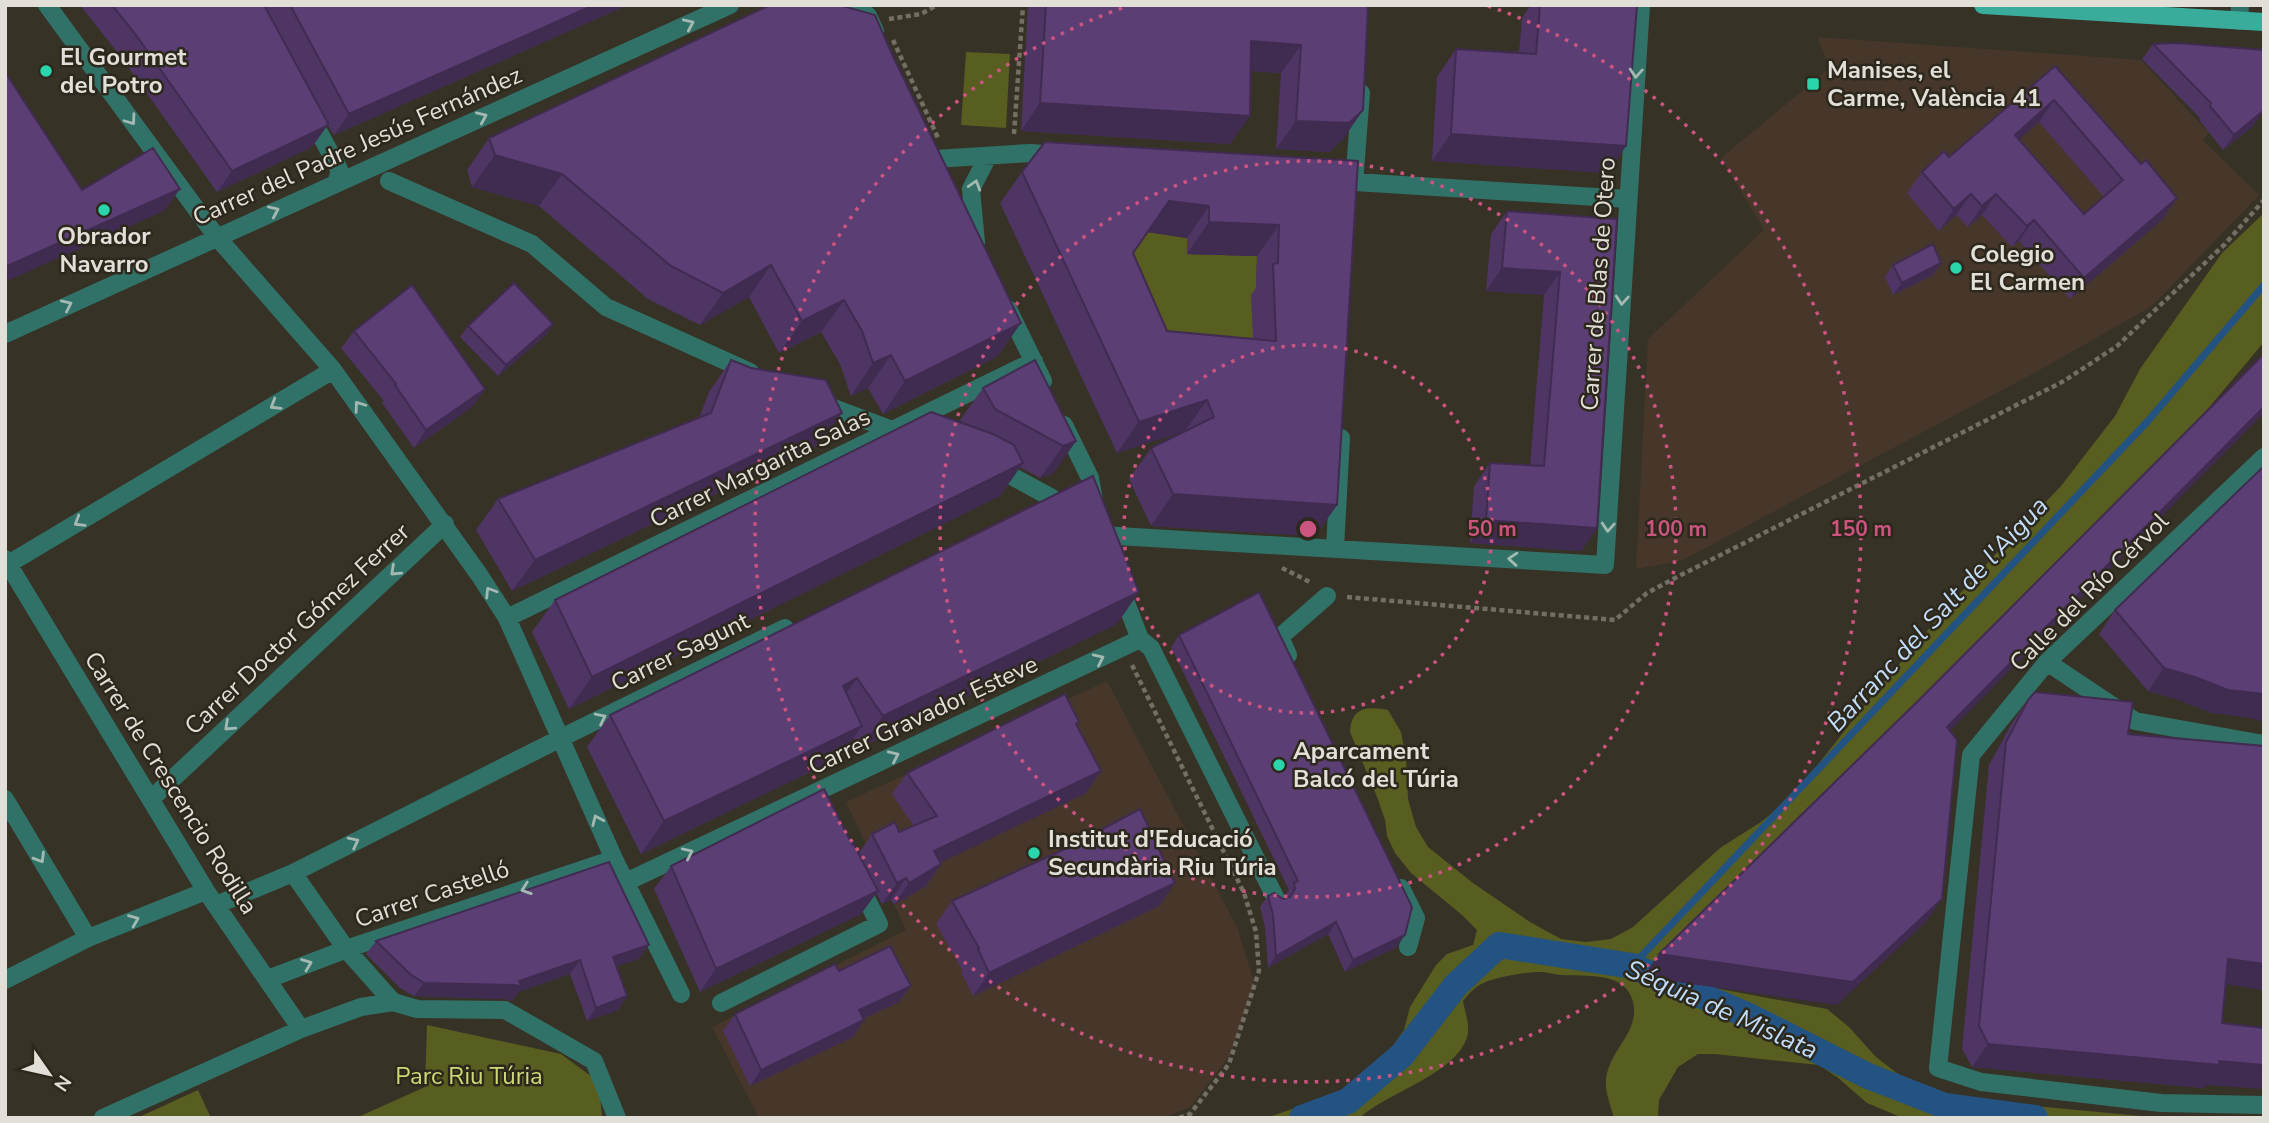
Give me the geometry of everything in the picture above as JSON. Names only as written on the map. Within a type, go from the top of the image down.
[{"type":"main road","points":[[1983,5],[2239,13],[2264,22]]},
{"type":"street","points":[[47,5],[216,236],[333,370],[445,524],[507,618],[614,859],[681,994]]},
{"type":"street","name":"Carrer del Padre Jesús Fernández","points":[[5,334],[730,5]]},
{"type":"street","points":[[858,5],[885,36]]},
{"type":"street","name":"Carrer de Blas de Otero","points":[[1335,548],[1605,565],[1641,5]]},
{"type":"street","points":[[1363,70],[1351,181],[1628,199]]},
{"type":"street","points":[[301,99],[339,169],[336,183]]},
{"type":"street","points":[[935,150],[987,158],[1030,153],[1071,156]]},
{"type":"street","points":[[953,195],[979,248],[971,189],[987,158]]},
{"type":"street","points":[[389,181],[532,244],[606,307],[766,380]]},
{"type":"street","points":[[999,290],[1090,478],[1101,530],[1335,548],[1342,426]]},
{"type":"street","name":"Carrer Margarita Salas","points":[[507,618],[1034,361]]},
{"type":"street","points":[[6,563],[333,370]]},
{"type":"street","points":[[803,397],[892,430]]},
{"type":"street","points":[[912,421],[936,434]]},
{"type":"street","name":"Calle del Río Cérvol","points":[[2264,457],[2047,662],[1971,755],[1938,1068],[1981,1082],[2161,1103],[2264,1105]]},
{"type":"street","points":[[982,460],[1052,498]]},
{"type":"street","points":[[1027,510],[1090,478]]},
{"type":"street","name":"Carrer Doctor Gómez Ferrer","points":[[152,799],[445,524]]},
{"type":"street","name":"Carrer de Crescencio Rodilla","points":[[6,563],[211,898],[301,1029]]},
{"type":"street","points":[[1116,574],[1140,639],[1151,648],[1276,899]]},
{"type":"street","points":[[1297,673],[1280,636],[1327,596]]},
{"type":"street","name":"Carrer Sagunt","points":[[5,980],[88,938],[293,873],[806,618]]},
{"type":"street","name":"Carrer Gravador Esteve","points":[[626,882],[817,800],[1140,639]]},
{"type":"street","points":[[2047,662],[2135,721],[2264,744]]},
{"type":"street","points":[[5,800],[88,938]]},
{"type":"street","name":"Carrer Castelló","points":[[268,979],[346,949],[614,859]]},
{"type":"street","points":[[721,1003],[879,924],[849,865]]},
{"type":"street","points":[[1392,869],[1416,918],[1408,947]]},
{"type":"street","points":[[293,873],[346,949],[393,1002]]},
{"type":"street","points":[[103,1118],[301,1029],[361,1007],[393,1002],[417,1009],[505,1010],[594,1061],[617,1118]]},
{"type":"path","points":[[886,23],[887,19],[921,14],[937,5]]},
{"type":"path","points":[[1023,5],[1014,136],[1030,137],[1030,153]]},
{"type":"path","points":[[885,36],[935,150]]},
{"type":"path","points":[[1277,566],[1308,580],[1327,596],[1615,620],[1647,593],[2064,381],[2117,346],[2225,244],[2264,200]]},
{"type":"path","points":[[1140,639],[1130,661],[1244,893],[1256,932],[1259,971],[1229,1064],[1190,1114],[1180,1118]]},
{"type":"shaded area","name":"Colegio El Carmen","points":[[1817,37],[2141,60],[2209,133],[2203,140],[2259,195],[2152,306],[2049,365],[1681,561],[1636,569],[1648,339],[1764,230],[1721,158],[1830,68]]},
{"type":"shaded area","name":"Institut d'Educació Secundària Riu Túria","points":[[1107,681],[1237,927],[1255,985],[1231,1054],[1190,1107],[1163,1118],[759,1118],[712,1027],[906,930],[846,802]]},
{"type":"green space","points":[[966,52],[1010,54],[1006,128],[961,125]]},
{"type":"green space","points":[[2264,213],[2264,342],[2180,442],[1656,977],[1827,1009],[1849,1027],[1876,1057],[1902,1077],[1929,1091],[1971,1100],[2162,1118],[1903,1118],[1867,1103],[1819,1065],[1698,1054],[1678,1067],[1659,1100],[1658,1118],[1614,1118],[1606,1081],[1612,1059],[1630,1030],[1634,1008],[1631,996],[1619,982],[1610,979],[1541,972],[1500,977],[1474,989],[1463,1001],[1468,1033],[1452,1060],[1360,1118],[1242,1118],[1272,1116],[1356,1084],[1393,1046],[1404,1030],[1410,1007],[1436,965],[1447,954],[1473,945],[1477,930],[1411,873],[1395,853],[1387,836],[1377,797],[1350,732],[1353,717],[1357,713],[1373,708],[1388,710],[1401,732],[1406,758],[1408,799],[1416,827],[1428,847],[1473,883],[1530,922],[1561,939],[1586,942],[1611,939],[1633,927],[1720,848],[1761,822],[1793,796],[1934,623],[2061,486],[2115,416],[2140,369],[2222,253]]},
{"type":"green space","points":[[1147,232],[1187,238],[1187,254],[1257,256],[1254,373],[1147,362],[1119,274]]},
{"type":"green space","name":"Parc Riu Túria","points":[[427,1025],[561,1054],[599,1082],[602,1118],[356,1118],[425,1087]]},
{"type":"green space","points":[[198,1090],[211,1118],[137,1118]]},
{"type":"building","points":[[112,5],[264,5],[328,123],[327,126],[232,171]]},
{"type":"building","points":[[290,5],[594,5],[349,114]]},
{"type":"building","points":[[770,5],[839,5],[875,15],[1021,323],[905,381],[891,355],[873,363],[862,331],[844,300],[802,321],[771,265],[723,293],[671,266],[562,174],[495,155],[489,138]]},
{"type":"building","points":[[1046,5],[1368,5],[1363,110],[1349,123],[1296,121],[1301,45],[1251,41],[1250,116],[1040,103]]},
{"type":"building","points":[[1540,5],[1637,5],[1626,146],[1451,134],[1456,49],[1536,54]]},
{"type":"building","points":[[2177,43],[2264,50],[2263,111],[2234,135],[2210,106],[2211,103],[2153,44]]},
{"type":"building","points":[[2055,66],[2141,164],[2146,160],[2177,198],[2084,278],[2034,220],[2027,226],[1996,194],[1982,206],[1971,194],[1954,209],[1922,172],[1944,151],[1949,157]],"holes":[[[2054,100],[2123,180],[2084,214],[2015,135]]]},
{"type":"building","points":[[5,72],[82,190],[153,148],[180,189],[5,267]]},
{"type":"building","points":[[1045,142],[1358,161],[1337,505],[1173,494],[1151,448],[1214,417],[1207,400],[1139,422],[1022,172]],"holes":[[[1169,201],[1209,206],[1209,222],[1279,225],[1278,263],[1273,264],[1276,341],[1167,331],[1133,253]]]},
{"type":"building","points":[[1507,211],[1617,219],[1597,528],[1486,520],[1490,463],[1544,466],[1560,272],[1502,268]]},
{"type":"building","points":[[1933,244],[1941,263],[1902,283],[1893,265]]},
{"type":"building","points":[[514,283],[553,324],[506,365],[468,326]]},
{"type":"building","points":[[412,285],[485,389],[426,430],[396,384],[354,331]]},
{"type":"building","points":[[2264,354],[2264,407],[1947,727],[1957,740],[1942,899],[1853,982],[1659,954],[1918,701]]},
{"type":"building","points":[[731,360],[751,368],[826,380],[842,413],[535,560],[498,499],[711,413]]},
{"type":"building","points":[[1035,360],[1076,441],[1063,446],[995,409],[983,388]]},
{"type":"building","points":[[931,412],[993,434],[1014,445],[1023,463],[592,677],[555,600]]},
{"type":"building","points":[[2264,466],[2264,694],[2228,690],[2164,668],[2115,610]]},
{"type":"building","points":[[1093,476],[1139,592],[883,716],[857,678],[843,686],[862,726],[664,821],[610,715]]},
{"type":"building","name":"Aparcament Balcó del Túria","points":[[1259,592],[1412,907],[1405,935],[1353,960],[1336,922],[1276,956],[1273,915],[1268,896],[1274,893],[1283,899],[1290,897],[1295,889],[1294,883],[1298,881],[1179,635]]},
{"type":"building","points":[[2035,692],[2133,702],[2128,734],[2264,746],[2264,964],[2228,959],[2222,1023],[2264,1028],[2264,1065],[2219,1061],[2220,1065],[1988,1044],[1979,1026],[2006,742]]},
{"type":"building","points":[[1065,694],[1079,722],[1076,724],[1101,771],[934,851],[941,864],[909,883],[906,878],[897,883],[872,834],[895,822],[899,832],[937,816],[907,773]]},
{"type":"building","points":[[824,789],[878,891],[716,969],[671,866]]},
{"type":"building","points":[[1140,809],[1175,883],[989,973],[979,948],[952,901],[1067,848]]},
{"type":"building","points":[[609,862],[649,945],[613,957],[627,996],[596,1008],[580,960],[519,981],[522,987],[424,983],[410,974],[376,941]]},
{"type":"building","points":[[890,946],[911,986],[859,1010],[864,1020],[761,1070],[735,1014],[835,964],[839,971]]},
{"type":"waterway","name":"Barranc del Salt de l'Aigua","points":[[1632,966],[2147,422],[2264,285]]},
{"type":"waterway","name":"Séquia de Mislata","points":[[1302,1118],[1348,1101],[1402,1055],[1456,985],[1499,945],[1632,966],[1749,1016],[1868,1076],[1945,1106],[2035,1118]]},
{"type":"place","name":"El Gourmet del Potro","points":[[46,71]]},
{"type":"place","name":"Manises, el Carme, València 41","points":[[1813,84]]},
{"type":"place","name":"Obrador Navarro","points":[[104,210]]},
{"type":"place","name":"Colegio El Carmen","points":[[1956,268]]},
{"type":"place","name":"Aparcament Balcó del Túria","points":[[1279,765]]},
{"type":"place","name":"Institut d'Educació Secundària Riu Túria","points":[[1034,853]]}]
